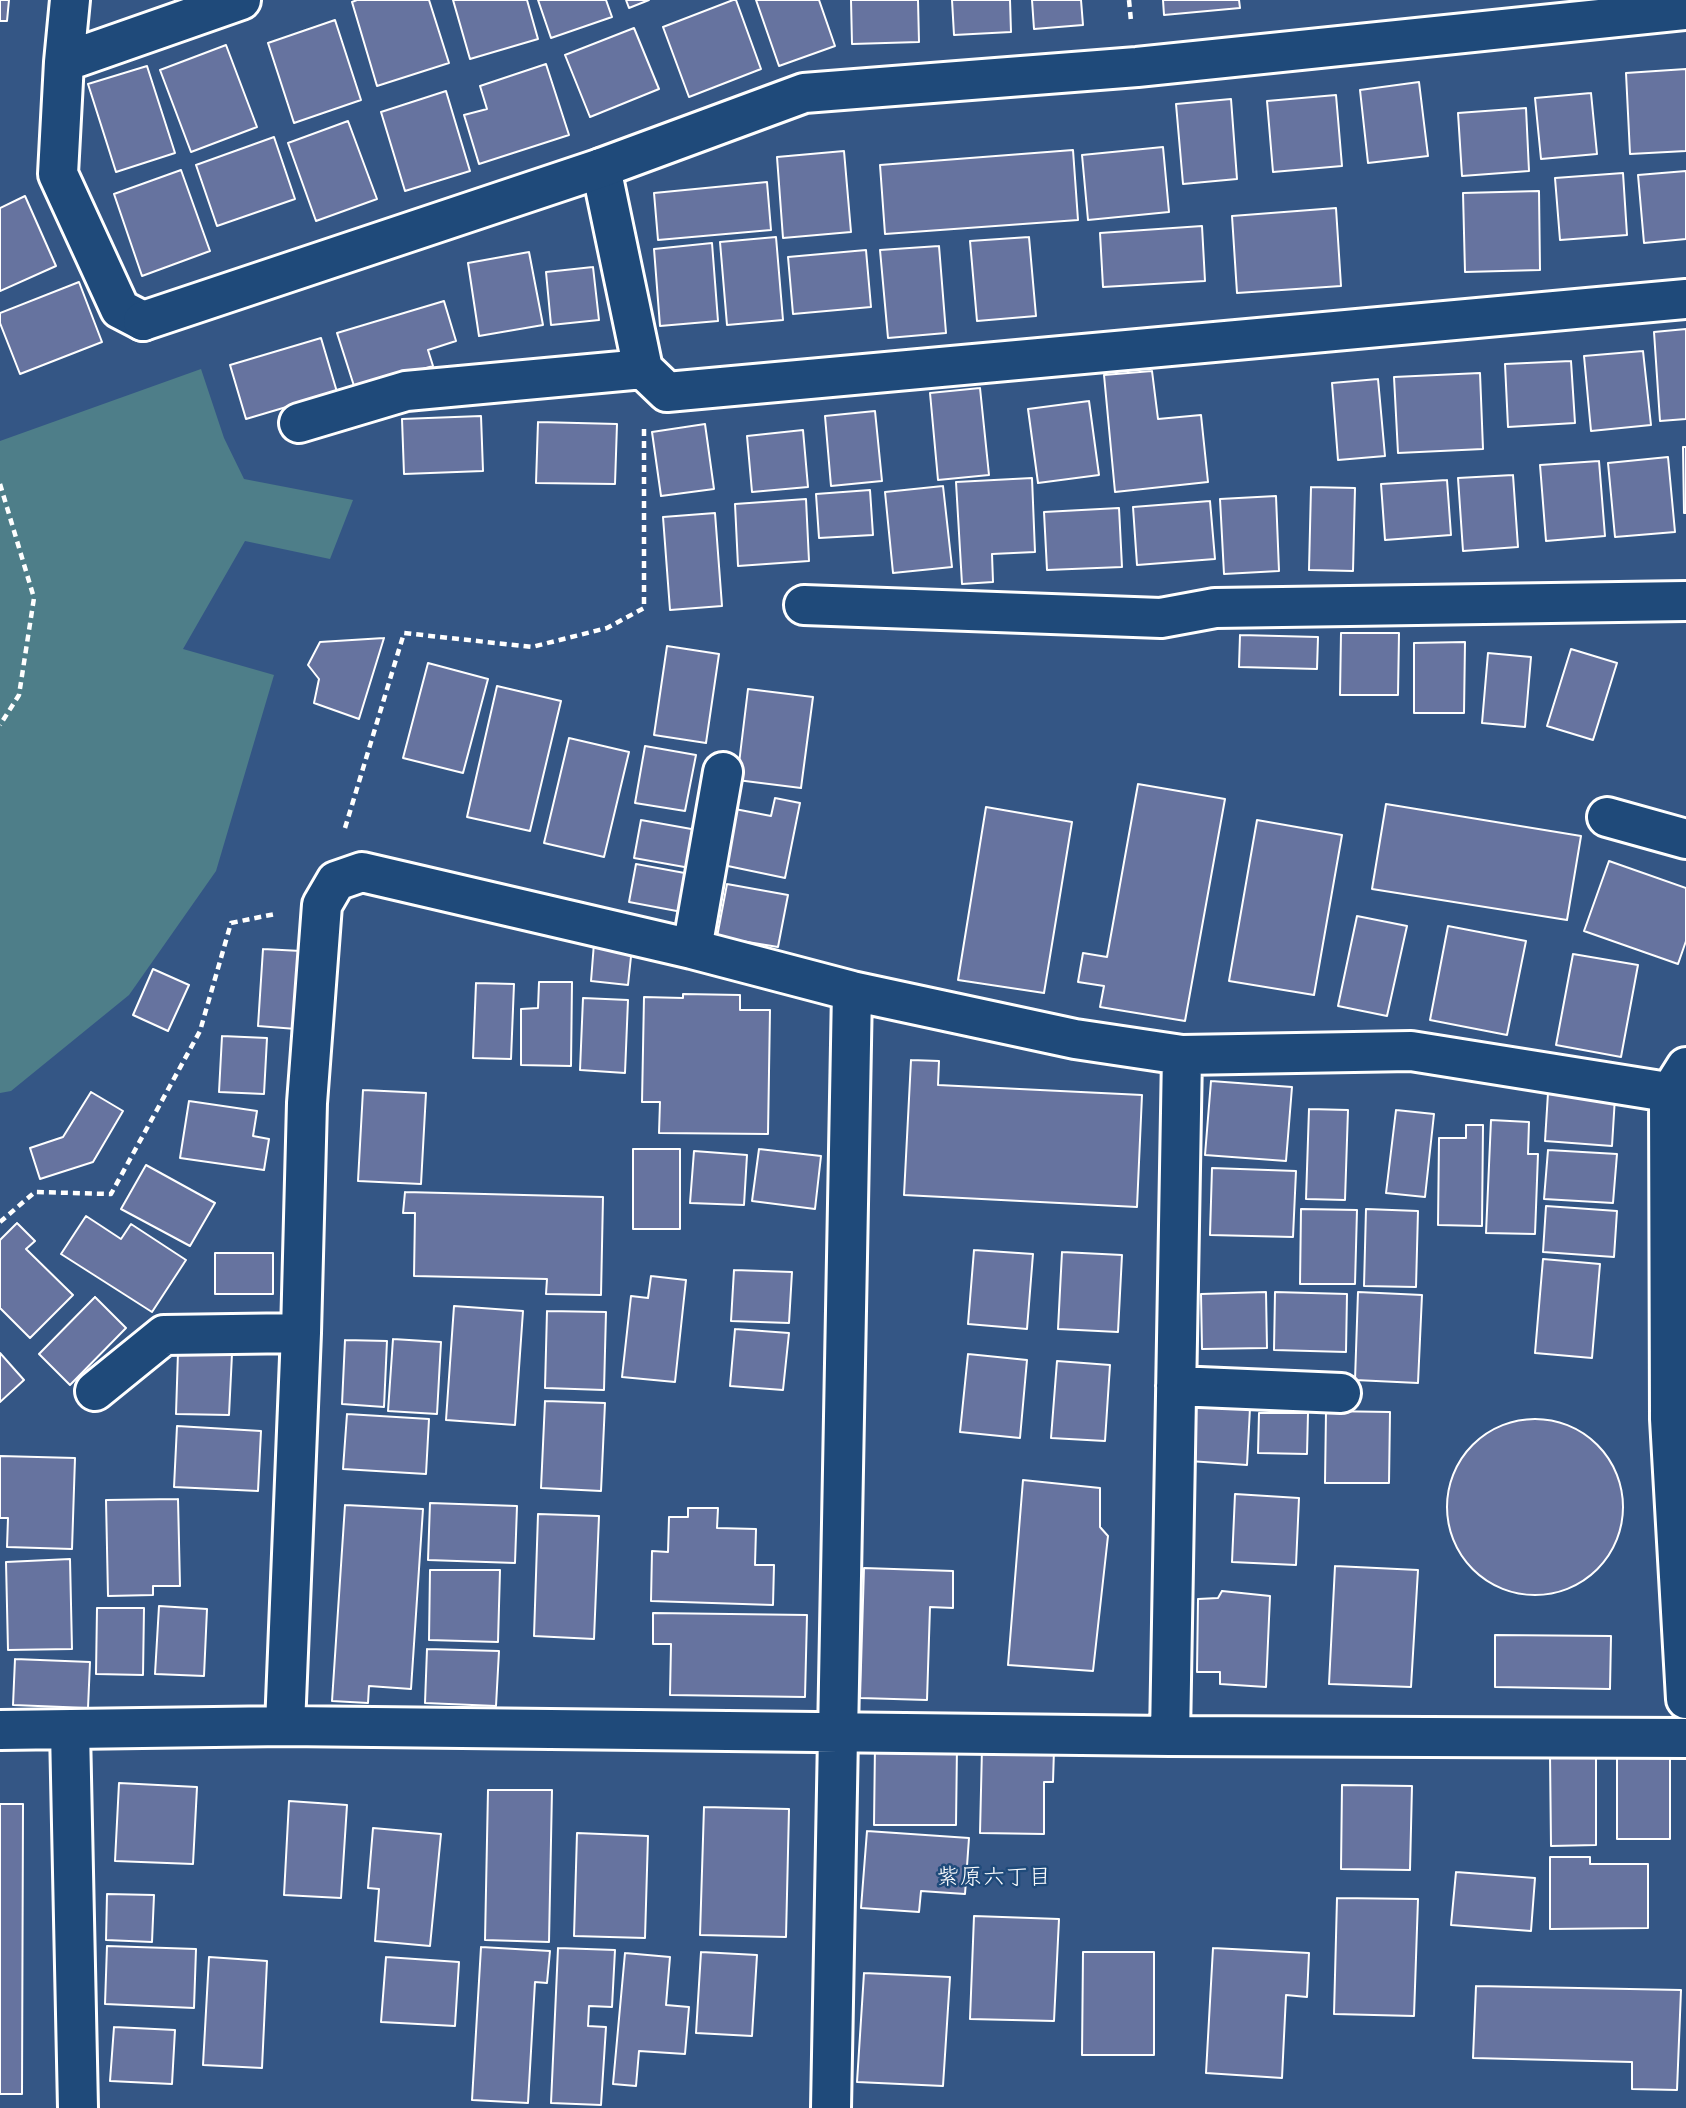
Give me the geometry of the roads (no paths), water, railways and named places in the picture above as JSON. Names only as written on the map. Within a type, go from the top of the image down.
[{"type":"street","points":[[70,0],[58,174],[120,309],[143,321],[601,168],[804,93],[1137,68],[1686,10]]},
{"type":"street","points":[[64,62],[241,0]]},
{"type":"street","points":[[601,168],[643,369],[667,392],[1686,299]]},
{"type":"street","points":[[299,424],[406,391],[643,369]]},
{"type":"street","points":[[804,605],[1161,618],[1215,608],[1686,601]]},
{"type":"street","points":[[692,949],[723,772]]},
{"type":"street","points":[[1607,817],[1686,839]]},
{"type":"street","points":[[285,1726],[302,1333],[307,1103],[323,905],[336,881],[362,872],[692,949],[852,991],[1075,1039],[1182,1055],[1411,1051],[1680,1086],[1678,1419],[1686,1699]]},
{"type":"street","points":[[831,2108],[852,991]]},
{"type":"street","points":[[1170,1737],[1182,1055]]},
{"type":"street","points":[[95,1391],[164,1335],[302,1333]]},
{"type":"street","points":[[1176,1386],[1341,1394]]},
{"type":"street","points":[[0,1730],[285,1726],[1170,1737],[1686,1738]]},
{"type":"street","points":[[71,1730],[78,2108]]},
{"type":"district","name":"紫原六丁目","points":[[994,1878]]}]
